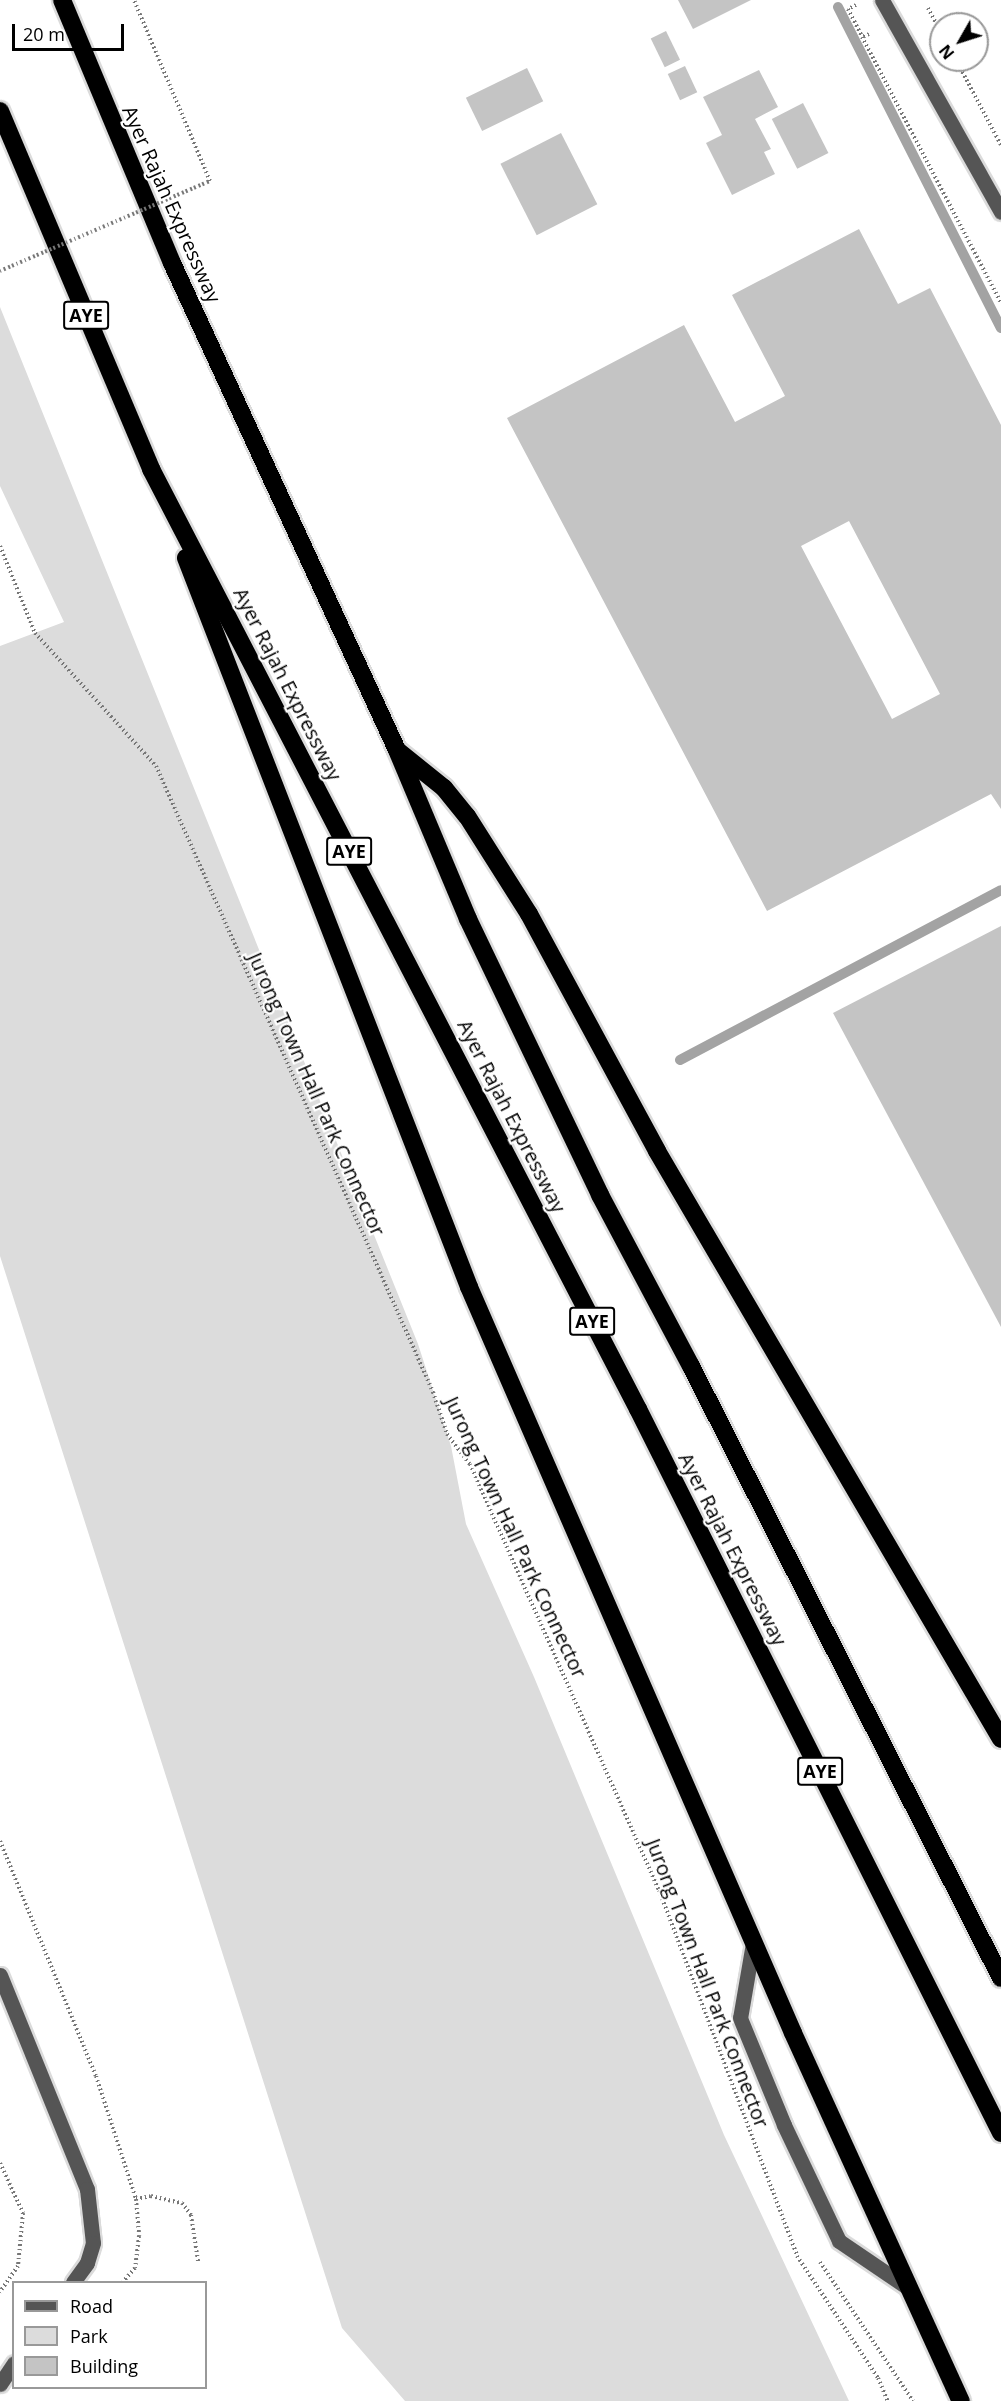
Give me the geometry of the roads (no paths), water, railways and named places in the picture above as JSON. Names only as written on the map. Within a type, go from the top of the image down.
[{"type":"highway","name":"Ayer Rajah Expressway","points":[[62,0],[177,274],[397,750],[468,919],[600,1195],[691,1366],[1001,1978]]},
{"type":"highway","name":"Ayer Rajah Expressway","points":[[0,111],[151,469],[633,1399],[1001,2133]]},
{"type":"highway","points":[[151,469],[469,1287],[753,1943],[907,2287],[961,2401]]},
{"type":"highway","points":[[397,750],[444,788],[467,816],[529,914],[657,1151],[1001,1739]]},
{"type":"street","points":[[882,0],[1001,213]]},
{"type":"street","points":[[981,1706],[1001,1719]]},
{"type":"street","points":[[753,1943],[740,2018],[784,2125],[839,2241],[907,2287]]},
{"type":"street","points":[[0,1975],[87,2189],[93,2243],[87,2263],[74,2281]]},
{"type":"street","points":[[0,2384],[12,2366]]},
{"type":"waterway","points":[[838,7],[1001,328]]},
{"type":"waterway","points":[[680,1060],[1001,890]]}]
